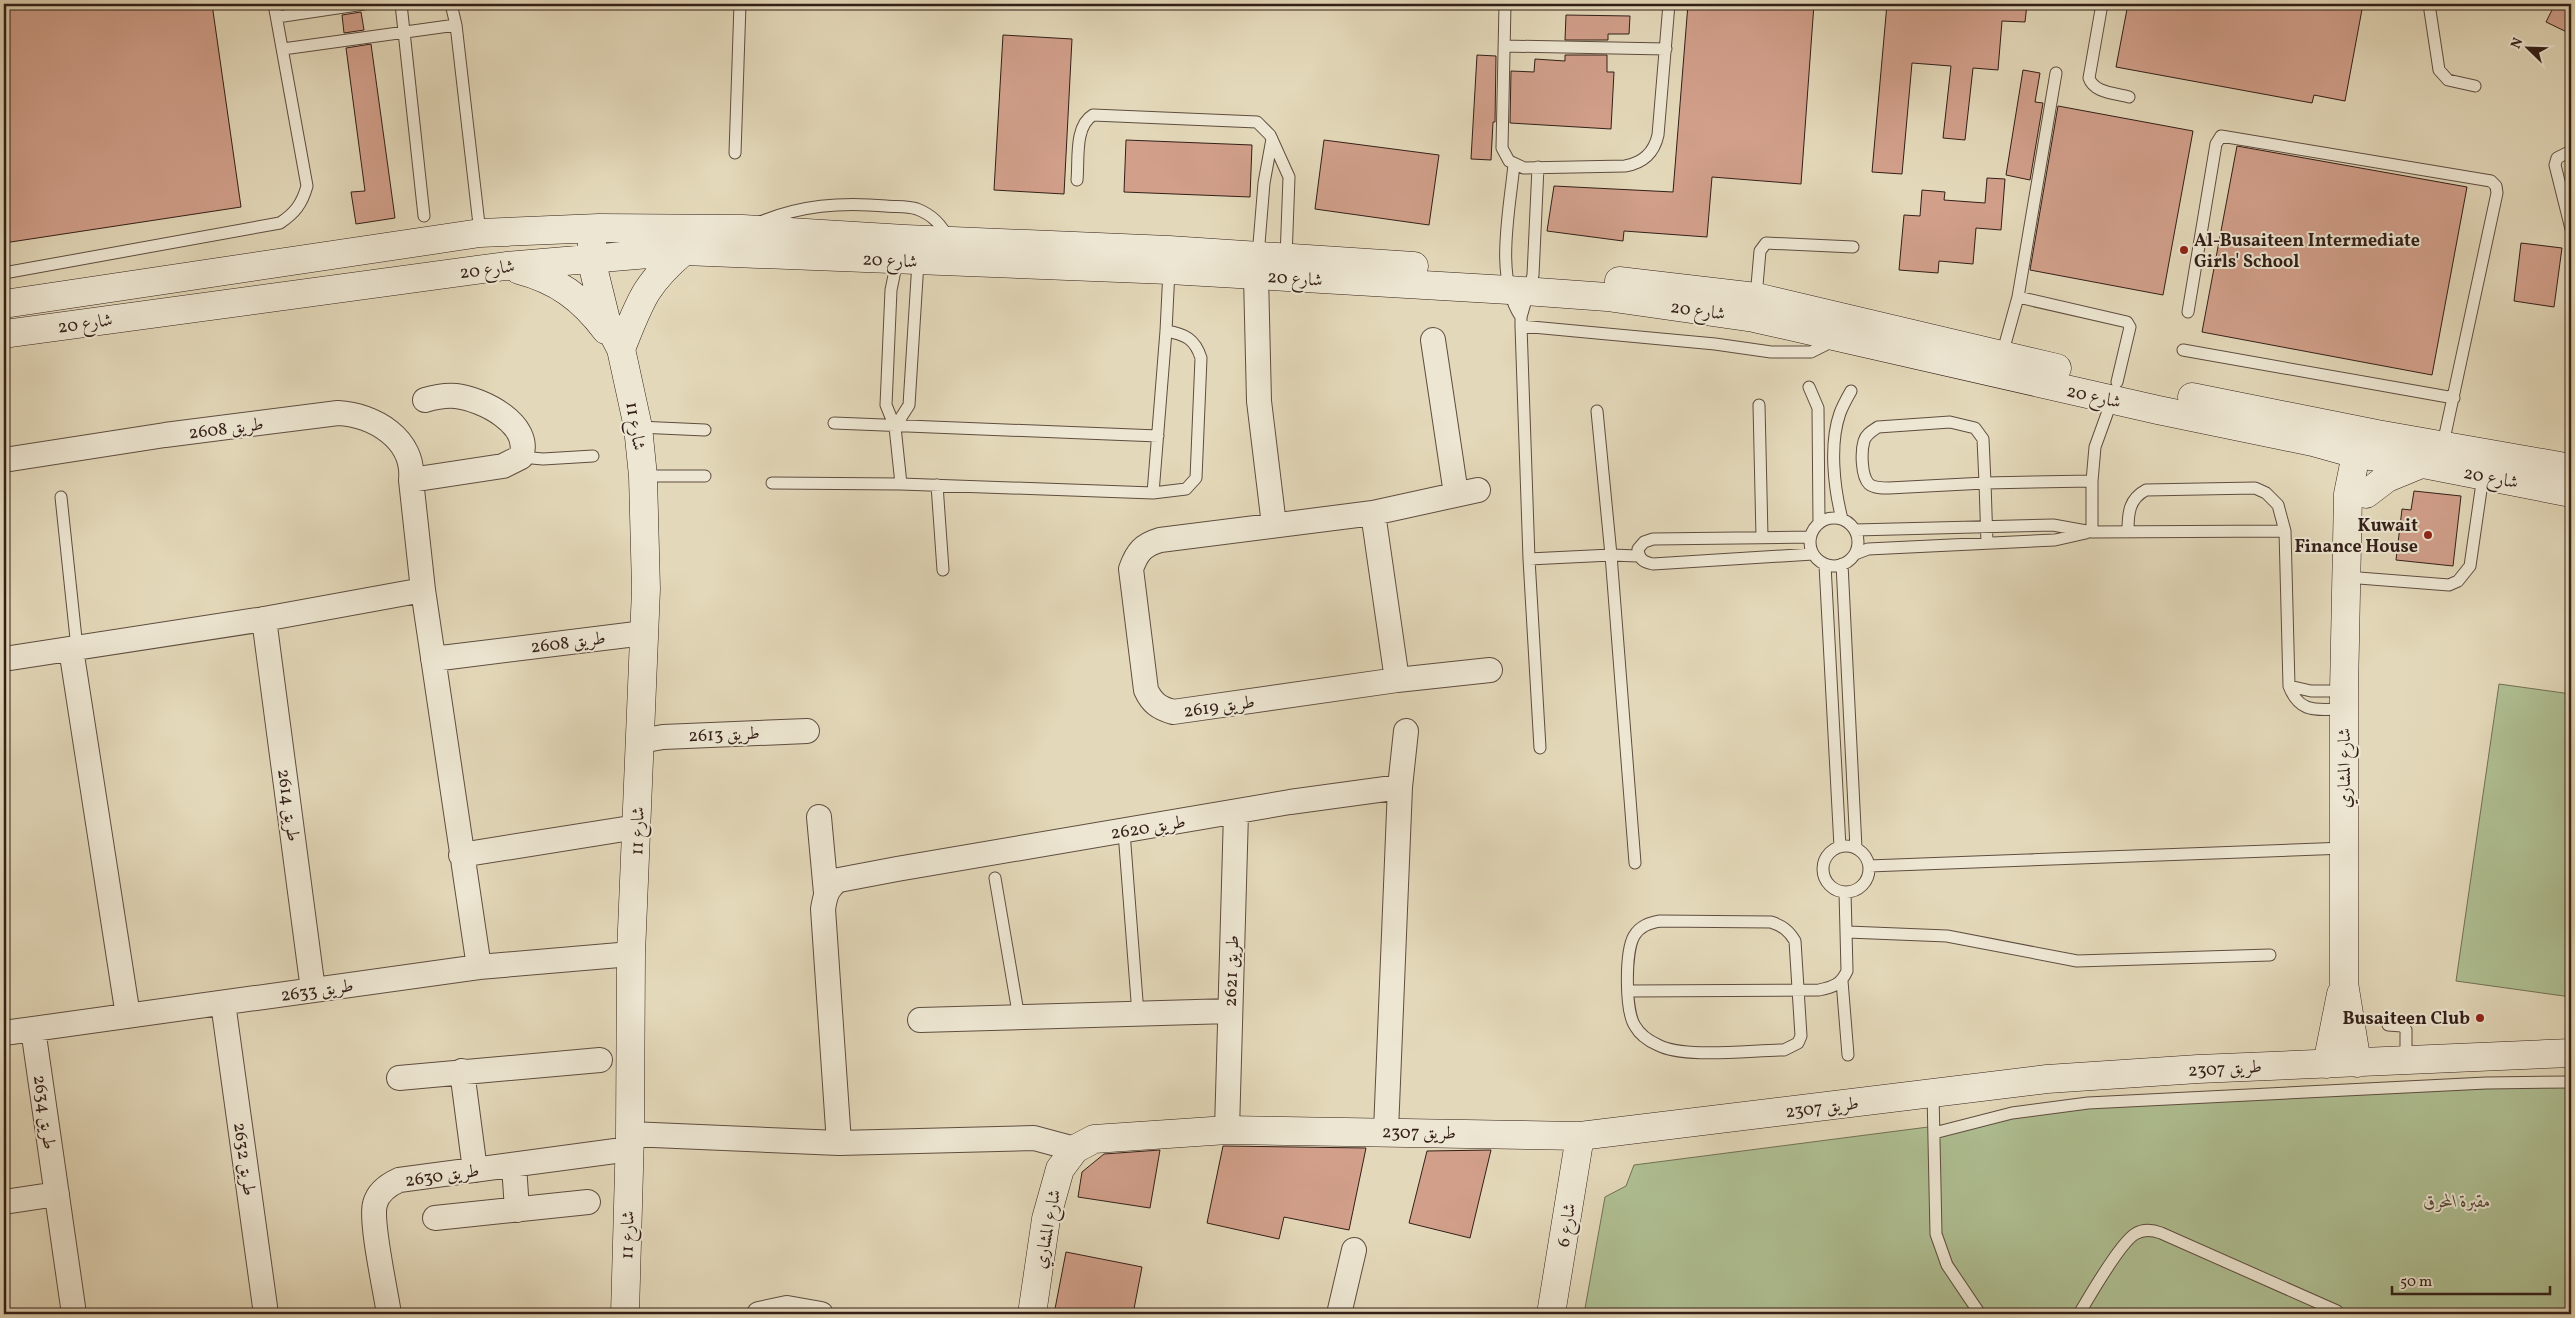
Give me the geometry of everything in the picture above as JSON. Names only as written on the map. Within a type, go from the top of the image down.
[{"type":"main road","name":"شارع 20","points":[[4,334],[506,266],[595,243],[743,229],[907,254],[949,240],[1169,260],[1286,267],[1520,295],[1607,297],[1754,318],[1838,338],[2115,391],[2367,443],[2423,464],[2571,493]]},
{"type":"main road","name":"شارع 20","points":[[4,304],[480,233],[684,251],[1169,260]]},
{"type":"main road","name":"شارع 11","points":[[595,243],[624,323],[621,349],[638,427],[642,476],[646,588],[631,954],[630,1142],[625,1314]]},
{"type":"main road","points":[[621,349],[638,305],[648,287],[660,270],[684,251]]},
{"type":"main road","points":[[506,266],[542,276],[573,293],[595,316],[621,349]]},
{"type":"main road","name":"شارع 20","points":[[1520,295],[1618,281],[1756,297],[2002,355],[2115,391],[2313,442],[2443,444],[2571,468]]},
{"type":"main road","points":[[2313,442],[2335,465],[2357,494],[2392,475],[2423,464]]},
{"type":"main road","name":"شارع المشاري","points":[[2357,1063],[2344,983],[2344,700],[2347,566],[2357,494],[2367,443]]},
{"type":"main road","name":"شارع المشاري","points":[[2327,1064],[2344,983]]},
{"type":"main road","name":"طريق 2307","points":[[1075,1149],[1094,1139],[1227,1130],[1580,1136],[2046,1079],[2571,1053]]},
{"type":"main road","name":"شارع 6","points":[[1551,1314],[1580,1136]]},
{"type":"main road","name":"شارع المشاري","points":[[1032,1314],[1046,1219],[1060,1169],[1075,1149]]},
{"type":"street","points":[[1257,266],[1259,401],[1274,526]]},
{"type":"street","name":"طريق 2619","points":[[1433,340],[1467,492],[1373,513],[1160,540],[1147,544],[1136,554],[1131,569],[1146,690],[1152,701],[1162,709],[1173,712],[1397,680],[1490,670]]},
{"type":"street","points":[[411,480],[503,466],[521,457],[524,450],[522,437],[509,422],[488,406],[454,396],[425,400]]},
{"type":"street","name":"طريق 2608","points":[[4,460],[338,413],[366,417],[390,432],[408,455],[412,468],[411,480],[423,590],[479,967]]},
{"type":"street","points":[[1373,513],[1397,680]]},
{"type":"street","points":[[4,659],[264,619],[423,590]]},
{"type":"street","name":"طريق 2614","points":[[264,619],[313,990]]},
{"type":"street","name":"طريق 2608","points":[[433,659],[644,632]]},
{"type":"street","points":[[74,649],[128,1016]]},
{"type":"street","name":"طريق 2613","points":[[640,741],[663,737],[807,731]]},
{"type":"street","points":[[1386,1132],[1400,787],[1406,731]]},
{"type":"street","name":"طريق 2620","points":[[826,893],[832,884],[839,880],[897,869],[1236,813],[1290,802],[1400,787]]},
{"type":"street","name":"طريق 2621","points":[[1227,1130],[1236,813]]},
{"type":"street","points":[[819,817],[826,893],[823,909],[839,1143]]},
{"type":"street","points":[[461,855],[637,827]]},
{"type":"street","name":"طريق 2633","points":[[4,1033],[479,967],[631,954]]},
{"type":"street","name":"طريق 2632","points":[[223,1003],[266,1314]]},
{"type":"street","points":[[920,1020],[1230,1011]]},
{"type":"street","name":"طريق 2634","points":[[33,1029],[74,1314]]},
{"type":"street","points":[[399,1078],[600,1060]]},
{"type":"street","points":[[462,1071],[475,1170]]},
{"type":"street","name":"طريق 2630","points":[[389,1314],[374,1221],[375,1204],[378,1196],[384,1189],[399,1180],[514,1165],[630,1142],[839,1143],[1034,1138],[1075,1149]]},
{"type":"street","points":[[514,1165],[517,1210]]},
{"type":"street","points":[[4,1202],[57,1194]]},
{"type":"street","points":[[435,1218],[588,1202]]},
{"type":"street","points":[[1339,1314],[1354,1250]]},
{"type":"street","points":[[759,1314],[786,1308],[822,1314]]},
{"type":"lane","points":[[4,273],[280,223],[293,214],[302,202],[307,186],[274,4]]},
{"type":"lane","points":[[277,17],[364,4]]},
{"type":"lane","points":[[401,4],[424,216]]},
{"type":"lane","points":[[451,4],[456,25],[480,233]]},
{"type":"lane","points":[[735,153],[740,4]]},
{"type":"lane","points":[[1505,4],[1502,148],[1509,161],[1524,168],[1625,166],[1633,165],[1647,156],[1656,143],[1658,135],[1669,4]]},
{"type":"lane","points":[[2102,4],[2089,78],[2093,86],[2098,89],[2129,96]]},
{"type":"lane","points":[[2430,4],[2439,70],[2448,80],[2475,86]]},
{"type":"lane","points":[[283,50],[456,25]]},
{"type":"lane","points":[[1504,46],[1666,49]]},
{"type":"lane","points":[[2002,355],[2018,297],[2056,72]]},
{"type":"lane","points":[[1077,180],[1082,128],[1087,119],[1099,114],[1251,120],[1263,126],[1272,139],[1289,178],[1286,267]]},
{"type":"lane","points":[[2188,312],[2216,144],[2222,136],[2487,179],[2494,183],[2497,193],[2443,444]]},
{"type":"lane","points":[[1257,266],[1264,183],[1272,139]]},
{"type":"lane","points":[[2571,151],[2557,158],[2555,165],[2555,175],[2571,229]]},
{"type":"lane","points":[[1514,164],[1529,559],[1540,748]]},
{"type":"lane","points":[[1520,295],[1538,167]]},
{"type":"lane","points":[[743,229],[773,216],[809,206],[862,204],[915,208],[936,220],[943,227],[949,240]]},
{"type":"lane","points":[[1756,297],[1760,251],[1766,243],[1853,247]]},
{"type":"lane","points":[[901,484],[895,427],[886,405],[891,290],[907,254]]},
{"type":"lane","points":[[895,427],[909,406],[907,254]]},
{"type":"lane","points":[[1153,493],[1166,331],[1169,260]]},
{"type":"lane","points":[[1520,295],[1715,344],[1772,352],[1811,352],[1838,338]]},
{"type":"lane","points":[[2018,297],[2127,322],[2130,327],[2115,391],[2095,447],[2092,481],[2092,532]]},
{"type":"lane","points":[[772,483],[901,484],[1153,493],[1186,489],[1196,478],[1201,358],[1197,346],[1189,338],[1181,333],[1166,331]]},
{"type":"lane","points":[[2183,350],[2454,398]]},
{"type":"lane","points":[[1809,387],[1818,408],[1818,523],[1810,537],[1813,554],[1825,564],[1842,564],[1855,554],[1868,549],[2055,540],[2092,532],[2285,531]]},
{"type":"lane","points":[[1842,519],[1838,501],[1835,449],[1840,413],[1851,391]]},
{"type":"lane","points":[[1760,405],[1762,537]]},
{"type":"lane","points":[[1597,411],[1611,555],[1635,863]]},
{"type":"lane","points":[[1987,543],[1986,526],[1985,483],[1983,439],[1974,428],[1950,422],[1878,427],[1869,433],[1864,440],[1864,476],[1869,484],[1877,487],[1985,483],[2092,481]]},
{"type":"lane","points":[[834,423],[895,427],[1158,436]]},
{"type":"lane","points":[[638,427],[705,430]]},
{"type":"lane","points":[[521,457],[543,459],[593,456]]},
{"type":"lane","points":[[2347,566],[2449,585],[2458,581],[2470,566],[2483,475]]},
{"type":"lane","points":[[642,476],[704,476]]},
{"type":"lane","points":[[937,485],[943,570]]},
{"type":"lane","points":[[2128,531],[2128,512],[2131,504],[2136,495],[2146,490],[2255,488],[2266,493],[2278,505],[2285,531],[2289,686],[2294,699],[2312,709],[2344,700]]},
{"type":"lane","points":[[61,497],[74,649]]},
{"type":"lane","points":[[1818,523],[1834,517],[1842,519],[1855,530],[1858,546],[1855,554]]},
{"type":"lane","points":[[1855,530],[2053,525],[2092,532]]},
{"type":"lane","points":[[1810,537],[1653,539],[1644,542],[1638,549],[1638,556],[1643,562],[1653,564],[1813,554]]},
{"type":"lane","points":[[1529,559],[1611,555],[1638,556]]},
{"type":"lane","points":[[1825,564],[1840,847]]},
{"type":"lane","points":[[1842,564],[1856,848]]},
{"type":"lane","points":[[2289,686],[2344,700]]},
{"type":"lane","points":[[1124,832],[1138,1014]]},
{"type":"lane","points":[[1840,847],[1856,848],[1862,852],[1870,866],[1866,881],[1854,891],[1846,892],[1831,886],[1824,872],[1827,856],[1840,847]]},
{"type":"lane","points":[[1870,866],[2345,848]]},
{"type":"lane","points":[[995,878],[1019,1018]]},
{"type":"lane","points":[[1846,892],[1848,932],[1846,971],[1842,981],[1848,1055]]},
{"type":"lane","points":[[1660,921],[1772,922],[1782,926],[1795,941],[1798,990],[1801,1036],[1798,1043],[1791,1048],[1677,1052],[1646,1039],[1635,1027],[1629,1014],[1629,949],[1634,935],[1646,924],[1660,921]]},
{"type":"lane","points":[[1848,932],[1947,936],[2077,960],[2270,955]]},
{"type":"lane","points":[[1629,991],[1798,990],[1832,987],[1842,981]]},
{"type":"lane","points":[[2388,1025],[2402,1026],[2406,1030],[2406,1061]]},
{"type":"lane","points":[[1934,1133],[2012,1113],[2088,1103],[2486,1083],[2571,1082]]},
{"type":"lane","points":[[1933,1093],[1934,1223],[1938,1245],[1948,1265],[1980,1314]]},
{"type":"lane","points":[[2079,1314],[2107,1269],[2133,1235],[2149,1230],[2161,1233],[2337,1311]]},
{"type":"green space","points":[[2499,684],[2571,694],[2571,997],[2456,981]]},
{"type":"green space","name":"مقبرة المحرق","points":[[2571,1085],[2571,1314],[1584,1314],[1605,1197],[1626,1186],[1634,1165],[2114,1103]]},
{"type":"building","points":[[4,4],[212,4],[241,207],[4,243]]},
{"type":"building","points":[[1688,4],[1814,4],[1801,184],[1712,177],[1707,237],[1624,231],[1623,241],[1547,231],[1554,186],[1673,192]]},
{"type":"building","points":[[1887,4],[2027,4],[2025,22],[2002,21],[1998,70],[1973,68],[1965,140],[1943,138],[1951,66],[1912,63],[1902,174],[1872,172]]},
{"type":"building","points":[[2128,4],[2363,4],[2345,101],[2314,95],[2312,103],[2116,67]]},
{"type":"building","points":[[2555,4],[2571,4],[2571,34],[2546,22]]},
{"type":"building","points":[[361,12],[364,30],[344,33],[342,15]]},
{"type":"building","points":[[1566,15],[1630,16],[1629,34],[1608,34],[1608,40],[1565,40]]},
{"type":"building","points":[[1003,35],[1072,39],[1064,194],[994,190]]},
{"type":"building","points":[[371,44],[395,218],[356,224],[351,192],[365,191],[346,48]]},
{"type":"building","points":[[1477,55],[1496,56],[1495,122],[1493,122],[1491,160],[1471,159]]},
{"type":"building","points":[[1565,55],[1607,55],[1607,72],[1614,72],[1611,129],[1510,123],[1511,71],[1534,72],[1535,59],[1565,61]]},
{"type":"building","points":[[2023,70],[2040,73],[2035,102],[2043,103],[2030,180],[2006,175]]},
{"type":"building","points":[[2058,106],[2193,131],[2163,295],[2030,270]]},
{"type":"building","points":[[1126,140],[1252,145],[1250,197],[1124,192]]},
{"type":"building","points":[[1324,140],[1439,155],[1429,225],[1315,209]]},
{"type":"building","points":[[2237,146],[2467,187],[2432,375],[2202,332]]},
{"type":"building","points":[[1987,178],[2005,179],[2001,230],[1976,228],[1973,264],[1939,261],[1938,273],[1899,270],[1904,215],[1920,216],[1922,190],[1945,192],[1944,200],[1985,203]]},
{"type":"building","points":[[2521,243],[2562,248],[2554,307],[2514,301]]},
{"type":"building","name":"Kuwait Finance House","points":[[2414,491],[2461,496],[2453,566],[2396,560],[2402,509],[2411,510]]},
{"type":"building","points":[[1223,1146],[1366,1148],[1349,1230],[1284,1217],[1279,1239],[1207,1223]]},
{"type":"building","points":[[1160,1150],[1150,1208],[1078,1197],[1082,1172],[1104,1154]]},
{"type":"building","points":[[1491,1150],[1470,1238],[1409,1223],[1427,1151]]},
{"type":"building","points":[[1066,1252],[1142,1267],[1133,1314],[1054,1314]]},
{"type":"place","name":"Al-Busaiteen Intermediate Girls' School","points":[[2184,250]]},
{"type":"place","name":"Kuwait Finance House","points":[[2428,535]]},
{"type":"place","name":"Busaiteen Club","points":[[2480,1018]]}]
